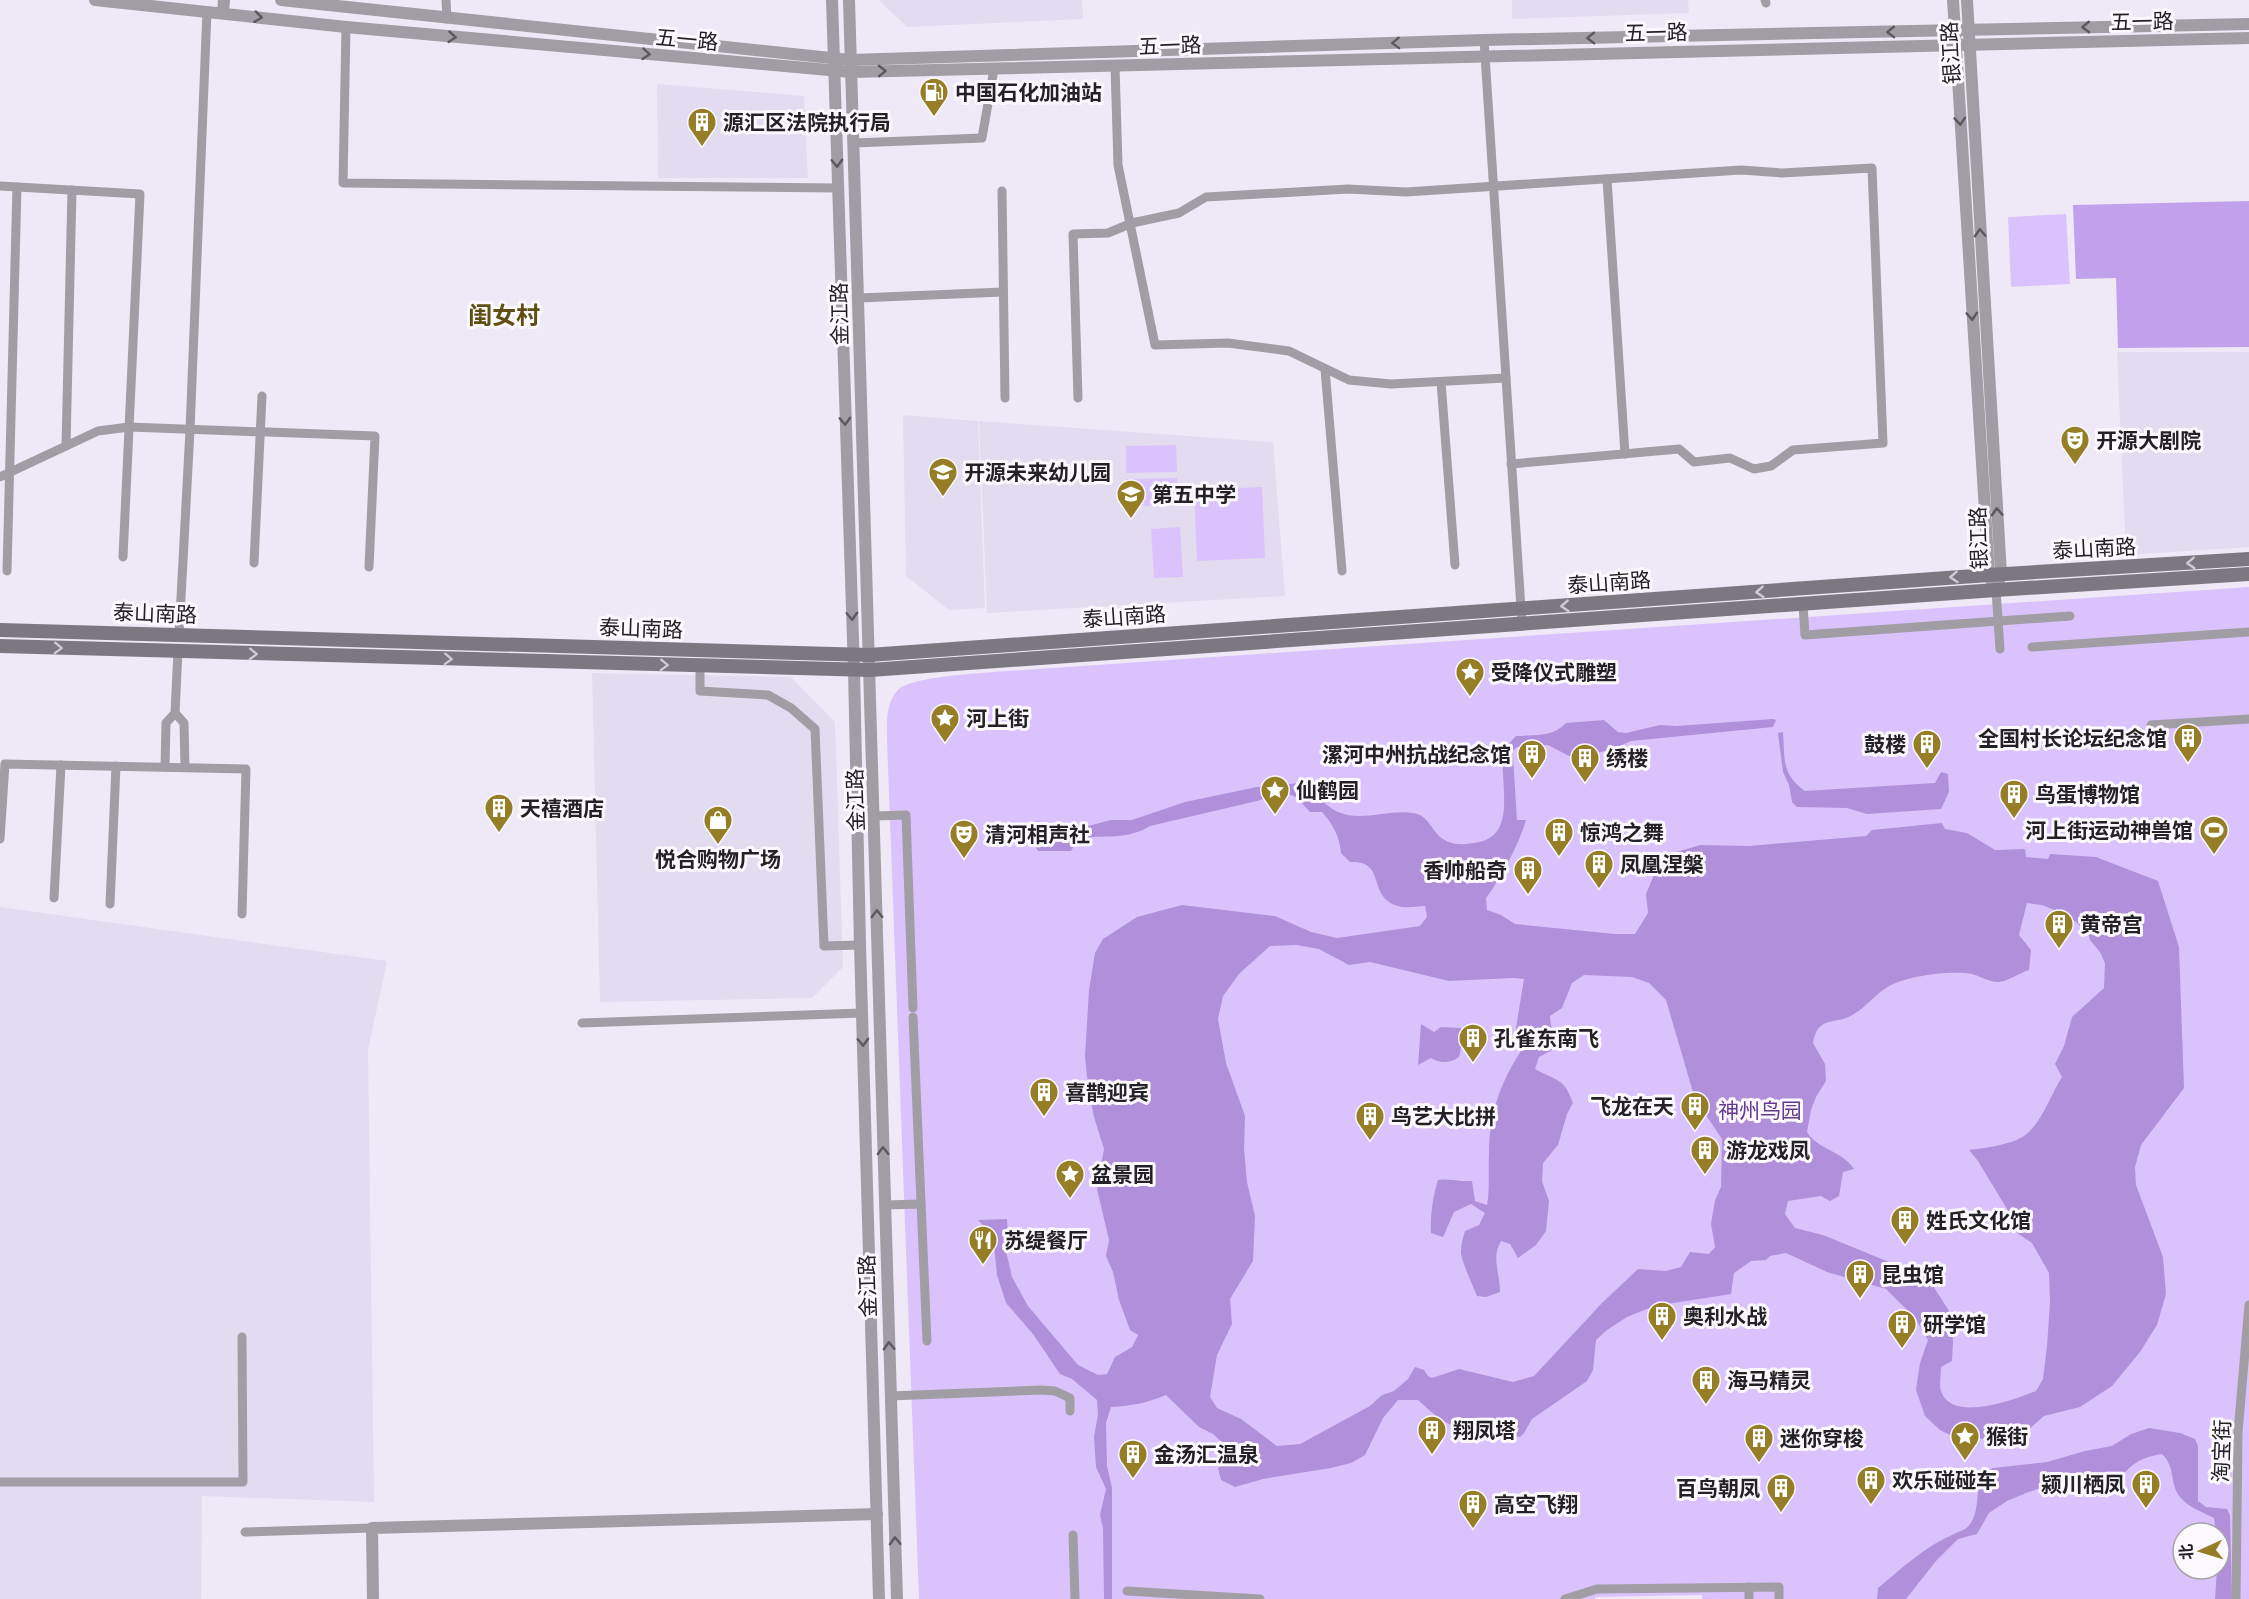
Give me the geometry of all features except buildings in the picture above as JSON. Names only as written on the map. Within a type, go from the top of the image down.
[{"type":"main road","name":"泰山南路","points":[[0,630],[854,656],[1995,575],[2249,560]]},
{"type":"main road","name":"泰山南路","points":[[0,646],[870,670],[2249,574]]},
{"type":"main road","points":[[178,635],[178,651]]},
{"type":"main road","points":[[639,664],[640,649]]},
{"type":"street","name":"五一路","points":[[95,0],[207,11],[223,6],[346,27],[833,65],[994,69],[2249,38]]},
{"type":"street","name":"五一路","points":[[281,0],[833,65]]},
{"type":"street","points":[[446,0],[447,19]]},
{"type":"street","name":"金江路","points":[[832,0],[854,656],[879,1599]]},
{"type":"street","name":"金江路","points":[[849,0],[897,1599]]},
{"type":"street","name":"银江路","points":[[1953,0],[1996,590]]},
{"type":"street","name":"银江路","points":[[1967,0],[1995,575]]},
{"type":"street","points":[[178,635],[190,430],[207,11]]},
{"type":"street","name":"五一路","points":[[851,66],[1484,40],[2249,24]]},
{"type":"street","points":[[346,27],[343,183],[838,188]]},
{"type":"street","points":[[1484,40],[1522,624]]},
{"type":"street","points":[[1115,66],[1119,165],[1155,345],[1228,344],[1289,351],[1349,380],[1391,384],[1506,378]]},
{"type":"street","points":[[854,143],[982,138],[994,69]]},
{"type":"street","points":[[1078,398],[1073,234],[1108,233],[1130,224],[1179,213],[1206,196],[1348,189],[1406,192],[1741,170],[1782,173],[1872,168],[1883,443],[1793,450],[1771,466],[1754,469],[1730,458],[1694,462],[1679,449],[1511,464]]},
{"type":"street","points":[[1607,178],[1625,454]]},
{"type":"street","points":[[0,186],[140,194],[123,557]]},
{"type":"street","points":[[7,571],[17,187]]},
{"type":"street","points":[[66,446],[72,190]]},
{"type":"street","points":[[1002,191],[1005,399]]},
{"type":"street","points":[[858,298],[1003,292]]},
{"type":"street","points":[[1325,369],[1342,571]]},
{"type":"street","points":[[844,383],[860,382]]},
{"type":"street","points":[[1442,382],[1455,565]]},
{"type":"street","points":[[254,563],[262,396]]},
{"type":"street","points":[[0,477],[98,431],[129,427],[375,436],[369,567]]},
{"type":"street","points":[[1996,590],[2000,649]]},
{"type":"street","points":[[1803,605],[1805,635],[2070,616]]},
{"type":"street","points":[[2032,647],[2249,632]]},
{"type":"street","points":[[165,767],[166,723],[175,713],[178,651]]},
{"type":"street","points":[[700,666],[700,691],[768,695],[791,708],[815,729],[824,946],[878,944]]},
{"type":"street","points":[[175,713],[184,723],[185,767]]},
{"type":"street","points":[[2151,725],[2249,719]]},
{"type":"street","points":[[0,839],[5,764],[246,769],[242,914]]},
{"type":"street","points":[[54,898],[60,765]]},
{"type":"street","points":[[110,904],[116,766]]},
{"type":"street","points":[[875,816],[906,815],[927,1341]]},
{"type":"street","points":[[582,1023],[862,1013]]},
{"type":"street","points":[[868,1205],[921,1204]]},
{"type":"street","name":"淘宝街","points":[[2236,1599],[2238,1432],[2249,1305]]},
{"type":"street","points":[[0,1482],[243,1482],[242,1337]]},
{"type":"street","points":[[890,1396],[1055,1391],[1070,1398],[1070,1412]]},
{"type":"street","points":[[245,1532],[877,1514]]},
{"type":"street","points":[[372,1528],[373,1599]]},
{"type":"street","points":[[1073,1536],[1075,1599]]},
{"type":"street","points":[[1715,1587],[1715,1599]]},
{"type":"street","points":[[1749,1587],[1749,1599]]},
{"type":"street","points":[[1571,1598],[1597,1589],[1779,1587],[1779,1599]]},
{"type":"street","points":[[1652,1588],[1652,1599]]},
{"type":"street","points":[[1680,1588],[1680,1599]]},
{"type":"street","points":[[1623,1589],[1623,1599]]},
{"type":"street","points":[[1127,1591],[1260,1599]]},
{"type":"shaded area","points":[[879,0],[1082,0],[1083,19],[907,27]]},
{"type":"shaded area","points":[[1512,0],[1688,0],[1689,13],[1512,19]]},
{"type":"shaded area","points":[[657,84],[804,96],[808,178],[658,178]]},
{"type":"shaded area","points":[[2249,201],[2249,347],[2118,348],[2116,278],[2076,279],[2073,205]]},
{"type":"shaded area","points":[[2117,352],[2249,352],[2249,547],[2126,555]]},
{"type":"shaded area","name":"开源未来幼儿园","points":[[903,415],[978,421],[985,608],[949,610],[906,576]]},
{"type":"shaded area","name":"第五中学","points":[[979,421],[1273,442],[1285,596],[987,613]]},
{"type":"shaded area","name":"悦合购物广场","points":[[592,673],[791,677],[835,722],[843,967],[812,998],[600,1002]]},
{"type":"shaded area","points":[[1604,720],[1618,732],[1626,733],[1660,725],[1776,720],[1773,727],[1631,741],[1613,749],[1585,756],[1569,756],[1548,745],[1517,747],[1510,753],[1513,757],[1517,820],[1526,820],[1509,860],[1486,898],[1487,910],[1515,924],[1635,934],[1648,913],[1646,894],[1656,870],[1677,852],[1700,845],[1749,846],[1866,836],[1872,830],[1942,823],[1945,829],[1967,833],[1995,850],[2025,849],[2026,857],[2048,859],[2050,854],[2096,857],[2158,881],[2179,947],[2184,1088],[2141,1145],[2135,1167],[2136,1185],[2163,1257],[2166,1294],[2157,1325],[2140,1352],[2112,1386],[2080,1407],[2044,1416],[2029,1429],[1986,1439],[1954,1437],[1940,1430],[1925,1416],[1916,1390],[1920,1363],[1928,1340],[1915,1318],[1886,1289],[1827,1272],[1786,1253],[1770,1256],[1766,1260],[1751,1261],[1734,1273],[1731,1294],[1654,1306],[1627,1317],[1607,1330],[1596,1340],[1593,1370],[1587,1381],[1532,1419],[1520,1437],[1466,1431],[1441,1419],[1418,1400],[1398,1400],[1383,1418],[1365,1455],[1351,1463],[1263,1479],[1235,1487],[1221,1480],[1218,1468],[1227,1458],[1226,1446],[1213,1434],[1199,1427],[1166,1395],[1139,1404],[1111,1407],[1106,1423],[1107,1466],[1112,1488],[1112,1599],[1104,1599],[1103,1528],[1100,1515],[1106,1489],[1096,1467],[1094,1437],[1098,1414],[1097,1400],[1072,1379],[1060,1374],[1033,1334],[1006,1303],[997,1275],[993,1236],[978,1220],[1007,1219],[1008,1231],[1004,1242],[1012,1277],[1028,1306],[1078,1365],[1098,1375],[1107,1374],[1115,1357],[1132,1347],[1138,1335],[1130,1330],[1106,1256],[1109,1240],[1097,1189],[1104,1149],[1094,1117],[1085,1056],[1089,990],[1095,953],[1103,939],[1137,917],[1182,905],[1275,916],[1311,932],[1337,938],[1420,926],[1427,917],[1425,906],[1402,907],[1390,903],[1383,896],[1374,873],[1369,867],[1362,863],[1350,862],[1341,853],[1335,831],[1322,812],[1310,812],[1296,797],[1283,792],[1257,801],[1150,826],[1133,833],[1079,838],[1071,851],[1038,851],[1035,846],[1040,842],[1039,831],[1030,828],[1031,821],[1088,826],[1111,820],[1132,820],[1185,802],[1257,787],[1300,783],[1336,811],[1355,816],[1403,812],[1418,814],[1446,841],[1470,844],[1486,840],[1500,826],[1504,806],[1503,750],[1516,736],[1549,733],[1566,723]],"holes":[[[2027,903],[2042,905],[2067,915],[2088,932],[2090,940],[2100,952],[2105,963],[2104,988],[2072,1017],[2064,1046],[2055,1064],[2062,1077],[2036,1124],[2024,1136],[2012,1142],[1969,1150],[2007,1209],[2017,1233],[2032,1243],[2049,1273],[2050,1303],[2043,1379],[2036,1391],[1984,1406],[1957,1406],[1947,1401],[1941,1391],[1940,1382],[1941,1367],[1952,1361],[1951,1314],[1928,1278],[1823,1235],[1795,1228],[1785,1214],[1788,1201],[1821,1196],[1830,1201],[1839,1196],[1843,1172],[1854,1169],[1844,1158],[1817,1143],[1807,1132],[1811,1110],[1826,1081],[1825,1064],[1813,1043],[1819,1028],[1823,1024],[1847,1018],[1863,1008],[1886,988],[1904,980],[1928,975],[1963,973],[1999,982],[2029,970],[2031,950],[2019,935]],[[1297,945],[1319,949],[1349,965],[1370,962],[1449,981],[1524,979],[1515,1034],[1521,1051],[1502,1087],[1491,1126],[1487,1205],[1475,1201],[1472,1181],[1438,1180],[1432,1206],[1431,1233],[1443,1237],[1454,1212],[1471,1204],[1485,1213],[1479,1225],[1465,1231],[1461,1248],[1461,1255],[1477,1296],[1486,1297],[1500,1292],[1496,1259],[1501,1241],[1510,1244],[1518,1258],[1536,1245],[1546,1231],[1549,1201],[1542,1181],[1543,1163],[1558,1145],[1567,1114],[1573,1103],[1563,1084],[1535,1069],[1539,1057],[1554,1049],[1555,1039],[1550,1016],[1562,1008],[1572,983],[1584,975],[1632,977],[1649,983],[1666,1000],[1695,1099],[1722,1139],[1721,1187],[1715,1200],[1711,1224],[1715,1247],[1709,1254],[1690,1252],[1681,1267],[1666,1271],[1638,1269],[1602,1303],[1534,1376],[1513,1382],[1459,1369],[1432,1378],[1424,1370],[1415,1367],[1408,1379],[1394,1391],[1382,1395],[1370,1406],[1300,1444],[1277,1446],[1241,1419],[1217,1408],[1210,1397],[1217,1355],[1232,1324],[1230,1299],[1253,1261],[1255,1216],[1247,1182],[1244,1148],[1245,1116],[1226,1063],[1218,1019],[1223,996],[1239,974],[1270,946]]]},
{"type":"shaded area","points":[[1783,732],[1788,772],[1797,785],[1805,791],[1935,783],[1941,772],[1948,774],[1949,792],[1941,809],[1867,814],[1847,808],[1797,807],[1792,802],[1789,785],[1783,772],[1778,733]]},
{"type":"shaded area","points":[[0,907],[387,961],[368,1050],[374,1502],[202,1496],[201,1599],[0,1599]]},
{"type":"shaded area","points":[[1421,1024],[1434,1032],[1441,1027],[1461,1028],[1462,1043],[1459,1057],[1445,1062],[1431,1058],[1418,1065]]},
{"type":"shaded area","points":[[2149,1428],[2180,1433],[2195,1439],[2198,1446],[2198,1501],[2206,1507],[2227,1509],[2230,1521],[2214,1521],[2214,1518],[2184,1501],[2177,1493],[2169,1465],[2162,1454],[2148,1457],[2137,1462],[2118,1480],[2092,1476],[2060,1481],[2007,1501],[1989,1513],[1977,1534],[1958,1539],[1936,1561],[1906,1599],[1877,1599],[1878,1588],[1905,1566],[1933,1545],[1970,1524],[1976,1510],[1979,1476],[1993,1468],[2047,1462],[2112,1446],[2131,1434]]},
{"type":"shaded area","points":[[2231,1557],[2232,1599],[2215,1599],[2216,1581],[2231,1581]]},
{"type":"green space","points":[[2066,214],[2070,284],[2011,287],[2008,217]]},
{"type":"green space","points":[[1176,445],[1177,472],[1126,473],[1126,446]]},
{"type":"green space","points":[[1177,478],[1177,505],[1126,506],[1126,479]]},
{"type":"green space","points":[[1262,487],[1265,558],[1197,561],[1194,490]]},
{"type":"green space","points":[[1180,527],[1183,577],[1154,578],[1151,529]]},
{"type":"green space","name":"神州鸟园","points":[[2249,587],[2249,1599],[1702,1599],[1702,1595],[1595,1597],[1595,1599],[919,1599],[887,741],[890,702],[897,691],[914,682],[942,677]]},
{"type":"place","name":"中国石化加油站","points":[[934,118]]},
{"type":"place","name":"源汇区法院执行局","points":[[702,148]]},
{"type":"place","name":"开源大剧院","points":[[2075,466]]},
{"type":"place","name":"开源未来幼儿园","points":[[943,498]]},
{"type":"place","name":"第五中学","points":[[1131,520]]},
{"type":"place","name":"受降仪式雕塑","points":[[1470,698]]},
{"type":"place","name":"河上街","points":[[945,744]]},
{"type":"place","name":"全国村长论坛纪念馆","points":[[2188,764]]},
{"type":"place","name":"鼓楼","points":[[1927,770]]},
{"type":"place","name":"漯河中州抗战纪念馆","points":[[1532,780]]},
{"type":"place","name":"绣楼","points":[[1585,784]]},
{"type":"place","name":"仙鹤园","points":[[1275,816]]},
{"type":"place","name":"鸟蛋博物馆","points":[[2014,820]]},
{"type":"place","name":"天禧酒店","points":[[499,834]]},
{"type":"place","name":"悦合购物广场","points":[[718,846]]},
{"type":"place","name":"河上街运动神兽馆","points":[[2214,856]]},
{"type":"place","name":"惊鸿之舞","points":[[1559,858]]},
{"type":"place","name":"清河相声社","points":[[964,860]]},
{"type":"place","name":"凤凰涅槃","points":[[1599,890]]},
{"type":"place","name":"香帅船奇","points":[[1528,896]]},
{"type":"place","name":"黄帝宫","points":[[2059,950]]},
{"type":"place","name":"孔雀东南飞","points":[[1473,1064]]},
{"type":"place","name":"喜鹊迎宾","points":[[1044,1118]]},
{"type":"place","name":"飞龙在天","points":[[1695,1132]]},
{"type":"place","name":"鸟艺大比拼","points":[[1370,1142]]},
{"type":"place","name":"游龙戏凤","points":[[1705,1176]]},
{"type":"place","name":"盆景园","points":[[1070,1200]]},
{"type":"place","name":"姓氏文化馆","points":[[1905,1246]]},
{"type":"place","name":"苏缇餐厅","points":[[983,1266]]},
{"type":"place","name":"昆虫馆","points":[[1860,1300]]},
{"type":"place","name":"奥利水战","points":[[1662,1342]]},
{"type":"place","name":"研学馆","points":[[1902,1350]]},
{"type":"place","name":"海马精灵","points":[[1706,1406]]},
{"type":"place","name":"翔凤塔","points":[[1432,1456]]},
{"type":"place","name":"猴街","points":[[1965,1462]]},
{"type":"place","name":"迷你穿梭","points":[[1759,1464]]},
{"type":"place","name":"金汤汇温泉","points":[[1133,1480]]},
{"type":"place","name":"欢乐碰碰车","points":[[1871,1506]]},
{"type":"place","name":"颍川栖凤","points":[[2146,1510]]},
{"type":"place","name":"百鸟朝凤","points":[[1781,1514]]},
{"type":"place","name":"高空飞翔","points":[[1473,1530]]},
{"type":"district","name":"闺女村","points":[[504,315]]}]
